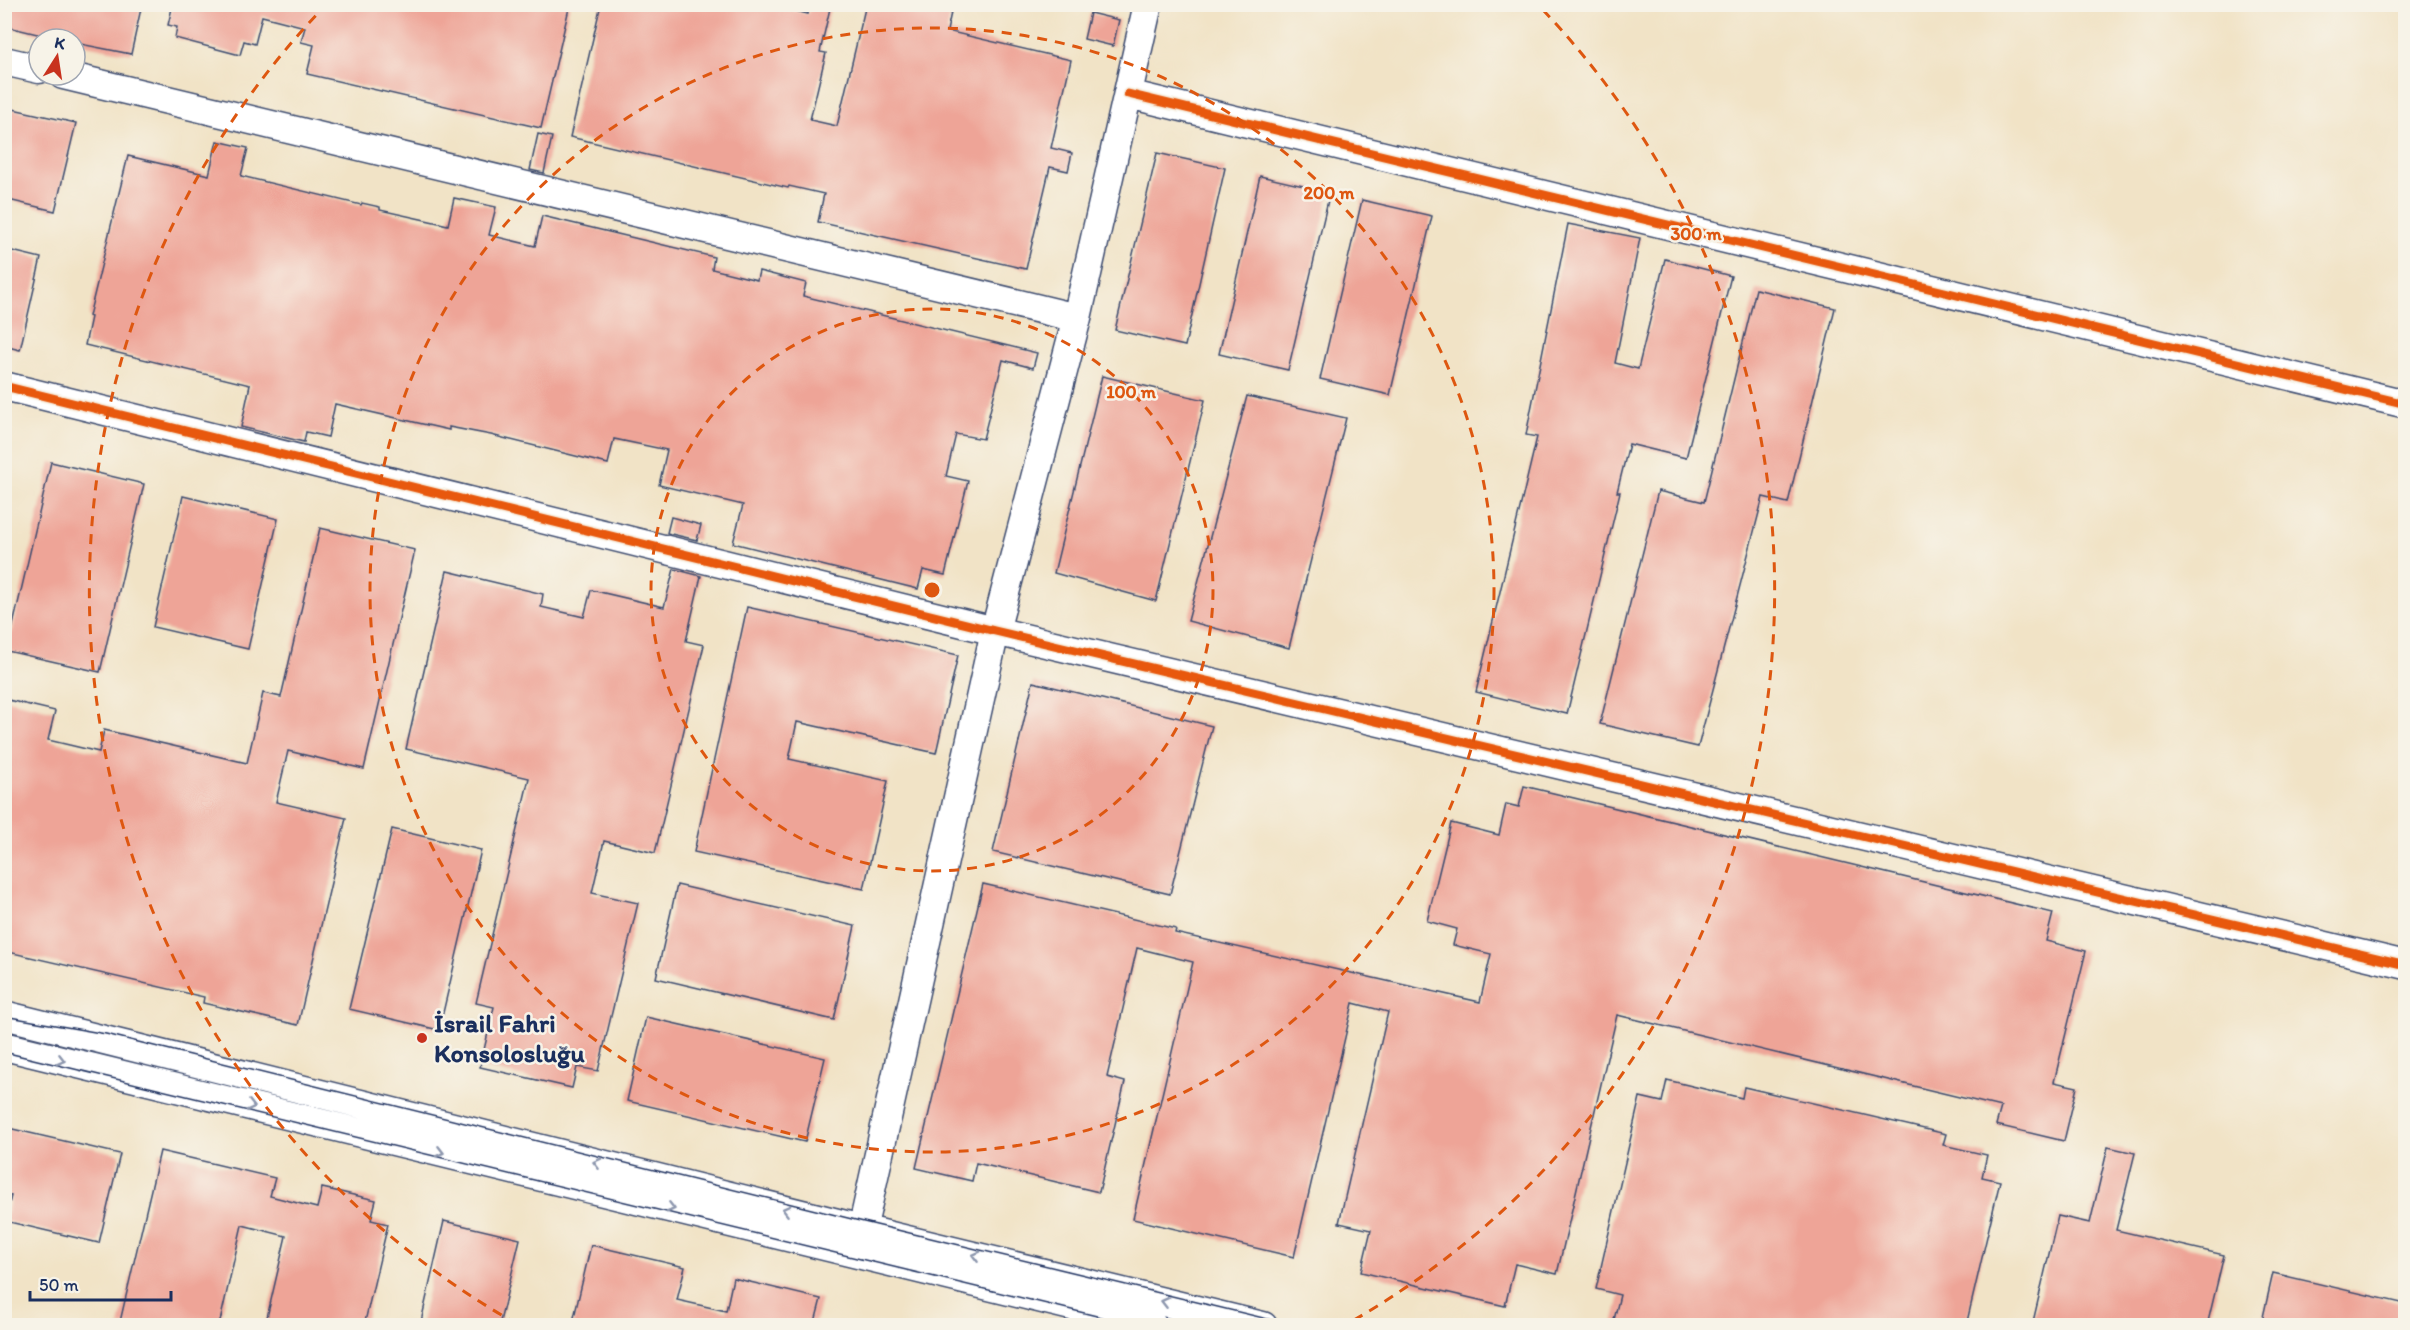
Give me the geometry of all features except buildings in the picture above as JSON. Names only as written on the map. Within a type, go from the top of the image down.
[{"type":"street","points":[[860,1241],[995,631],[1077,318],[1148,4]]},
{"type":"street","points":[[4,61],[27,66]]},
{"type":"street","points":[[87,81],[1077,318]]},
{"type":"street","points":[[1128,94],[2406,404]]},
{"type":"street","points":[[4,386],[995,631],[2406,965]]},
{"type":"street","points":[[4,1015],[860,1241],[1153,1326]]},
{"type":"street","points":[[4,1046],[860,1241],[1263,1326]]},
{"type":"tram line","points":[[4,1016],[106,1034],[864,1222],[1297,1326]]},
{"type":"tram line","points":[[4,1052],[1138,1326]]},
{"type":"cycle path","points":[[1128,94],[2406,404]]},
{"type":"cycle path","points":[[4,386],[995,631],[2406,965]]},
{"type":"place","name":"İsrail Fahri Konsolosluğu","points":[[422,1038]]}]
